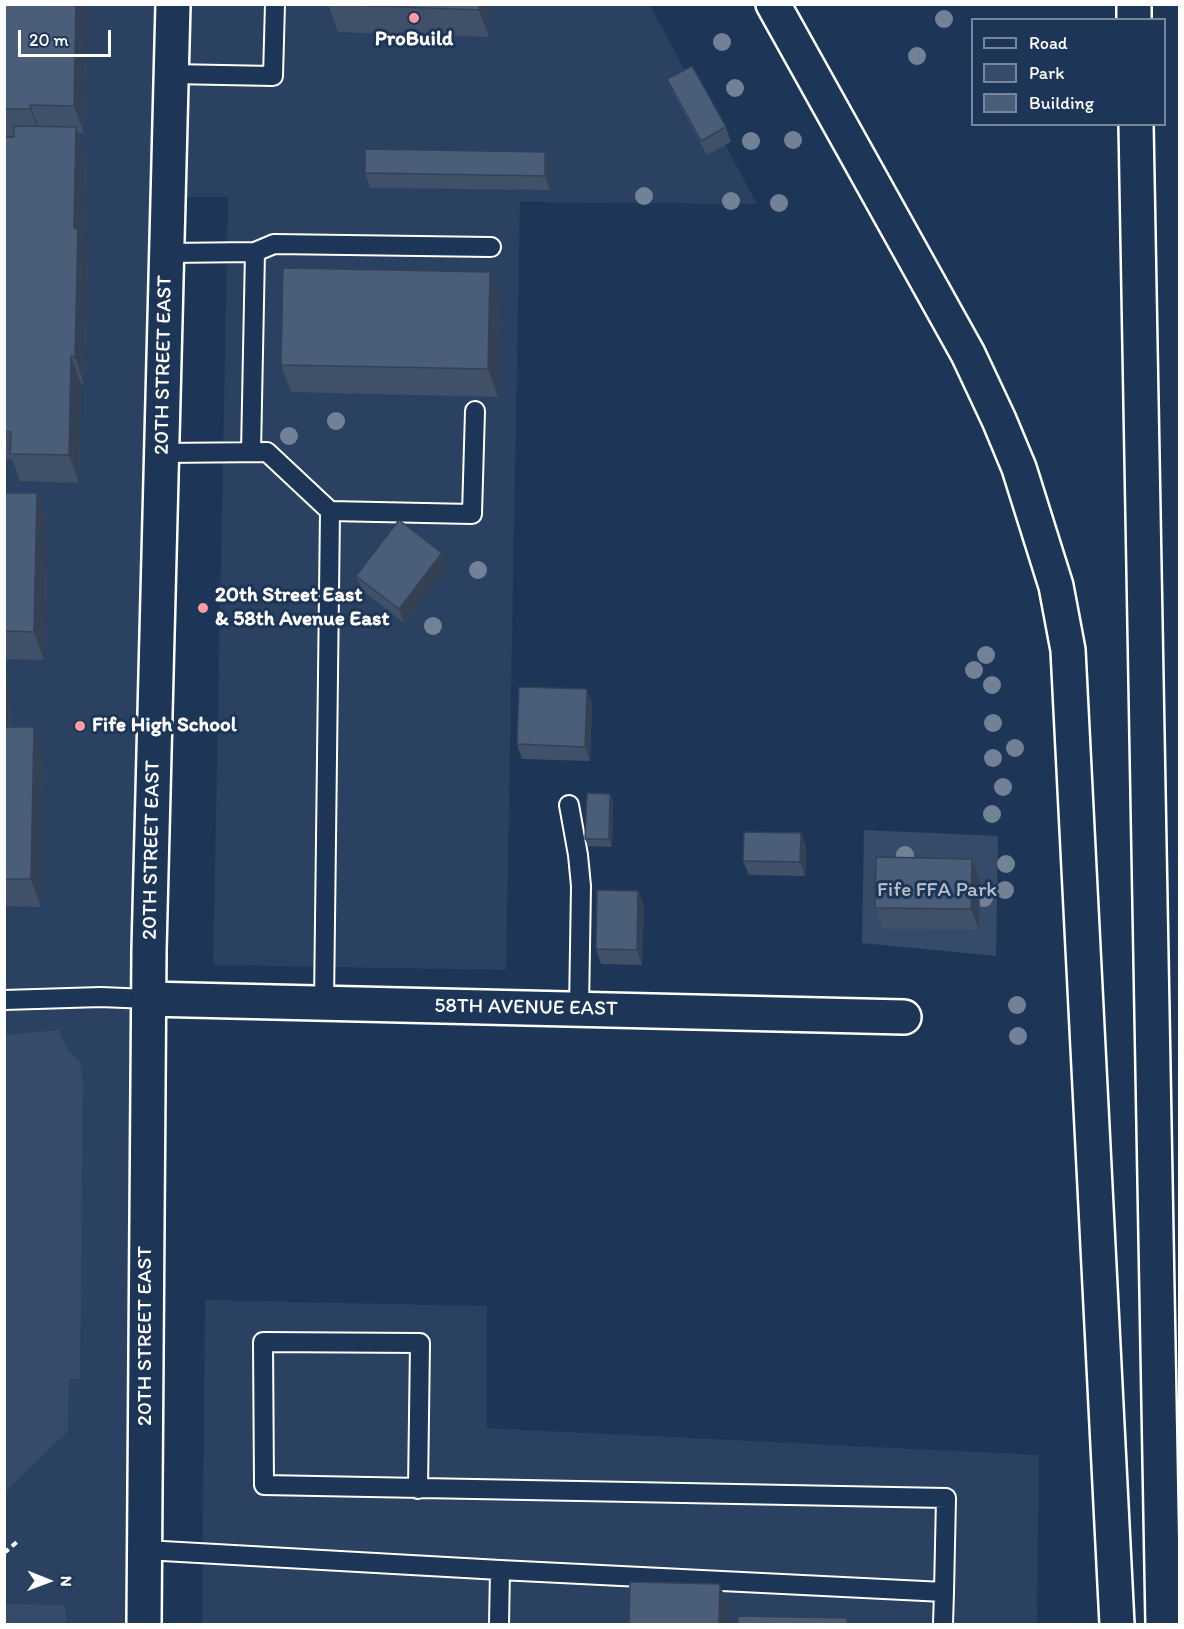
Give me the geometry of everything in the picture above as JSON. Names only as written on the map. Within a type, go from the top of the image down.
[{"type":"main road","name":"20TH STREET EAST","points":[[144,1624],[148,999],[173,4]]},
{"type":"main road","points":[[773,4],[968,354],[1019,468],[1056,586],[1068,650],[1117,1624]]},
{"type":"main road","points":[[1136,126],[1162,1624]]},
{"type":"main road","name":"58TH AVENUE EAST","points":[[148,999],[904,1017]]},
{"type":"lane","points":[[172,74],[273,76],[275,4]]},
{"type":"lane","points":[[167,253],[255,252],[274,244],[492,247]]},
{"type":"lane","points":[[251,452],[255,252]]},
{"type":"lane","points":[[162,453],[267,452],[330,511],[472,514],[475,411]]},
{"type":"lane","points":[[324,1003],[330,511]]},
{"type":"lane","points":[[569,805],[581,886],[579,1009]]},
{"type":"lane","points":[[4,1000],[148,999]]},
{"type":"lane","points":[[418,1489],[420,1343],[262,1342],[264,1485],[418,1489],[946,1498],[943,1624]]},
{"type":"lane","points":[[145,1550],[944,1592]]},
{"type":"lane","points":[[499,1624],[500,1570]]},
{"type":"path","points":[[4,1553],[17,1542]]},
{"type":"shaded area","points":[[5,5],[650,5],[757,204],[520,202],[506,970],[213,965],[228,197],[168,197],[144,1624],[5,1624]]},
{"type":"shaded area","points":[[205,1300],[487,1306],[487,1428],[1039,1455],[1037,1624],[202,1624]]},
{"type":"green space","name":"Fife FFA Park","points":[[864,830],[998,836],[996,956],[862,943]]},
{"type":"green space","points":[[59,1030],[67,1049],[80,1062],[83,1083],[80,1379],[69,1378],[68,1431],[5,1492],[5,1035]]},
{"type":"green space","points":[[5,1604],[65,1605],[66,1624],[5,1624]]},
{"type":"building","points":[[4,4],[76,4],[74,106],[30,105],[30,109],[4,109]]},
{"type":"building","points":[[328,4],[479,4],[479,10]]},
{"type":"building","points":[[692,66],[726,127],[701,141],[667,79]]},
{"type":"building","points":[[14,126],[76,127],[74,228],[78,229],[75,357],[71,356],[69,455],[10,454],[11,432],[4,432],[4,137],[14,137]]},
{"type":"building","points":[[365,149],[545,152],[545,176],[365,173]]},
{"type":"building","points":[[283,268],[490,272],[488,369],[281,365]]},
{"type":"building","points":[[4,493],[37,493],[34,632],[4,631]]},
{"type":"building","points":[[399,520],[442,553],[399,609],[356,576]]},
{"type":"building","points":[[519,687],[587,689],[585,747],[517,744]]},
{"type":"building","points":[[4,727],[34,727],[31,879],[4,879]]},
{"type":"building","points":[[587,793],[610,794],[609,839],[585,839]]},
{"type":"building","points":[[744,832],[801,833],[800,862],[743,861]]},
{"type":"building","points":[[876,857],[972,859],[971,909],[875,908]]},
{"type":"building","points":[[597,890],[638,891],[637,950],[596,949]]},
{"type":"building","points":[[630,1582],[720,1584],[719,1624],[629,1624]]},
{"type":"building","points":[[738,1616],[847,1618],[847,1624],[738,1624]]},
{"type":"place","name":"ProBuild","points":[[414,18]]},
{"type":"place","name":"20th Street East & 58th Avenue East","points":[[203,608]]},
{"type":"place","name":"Fife High School","points":[[80,726]]}]
